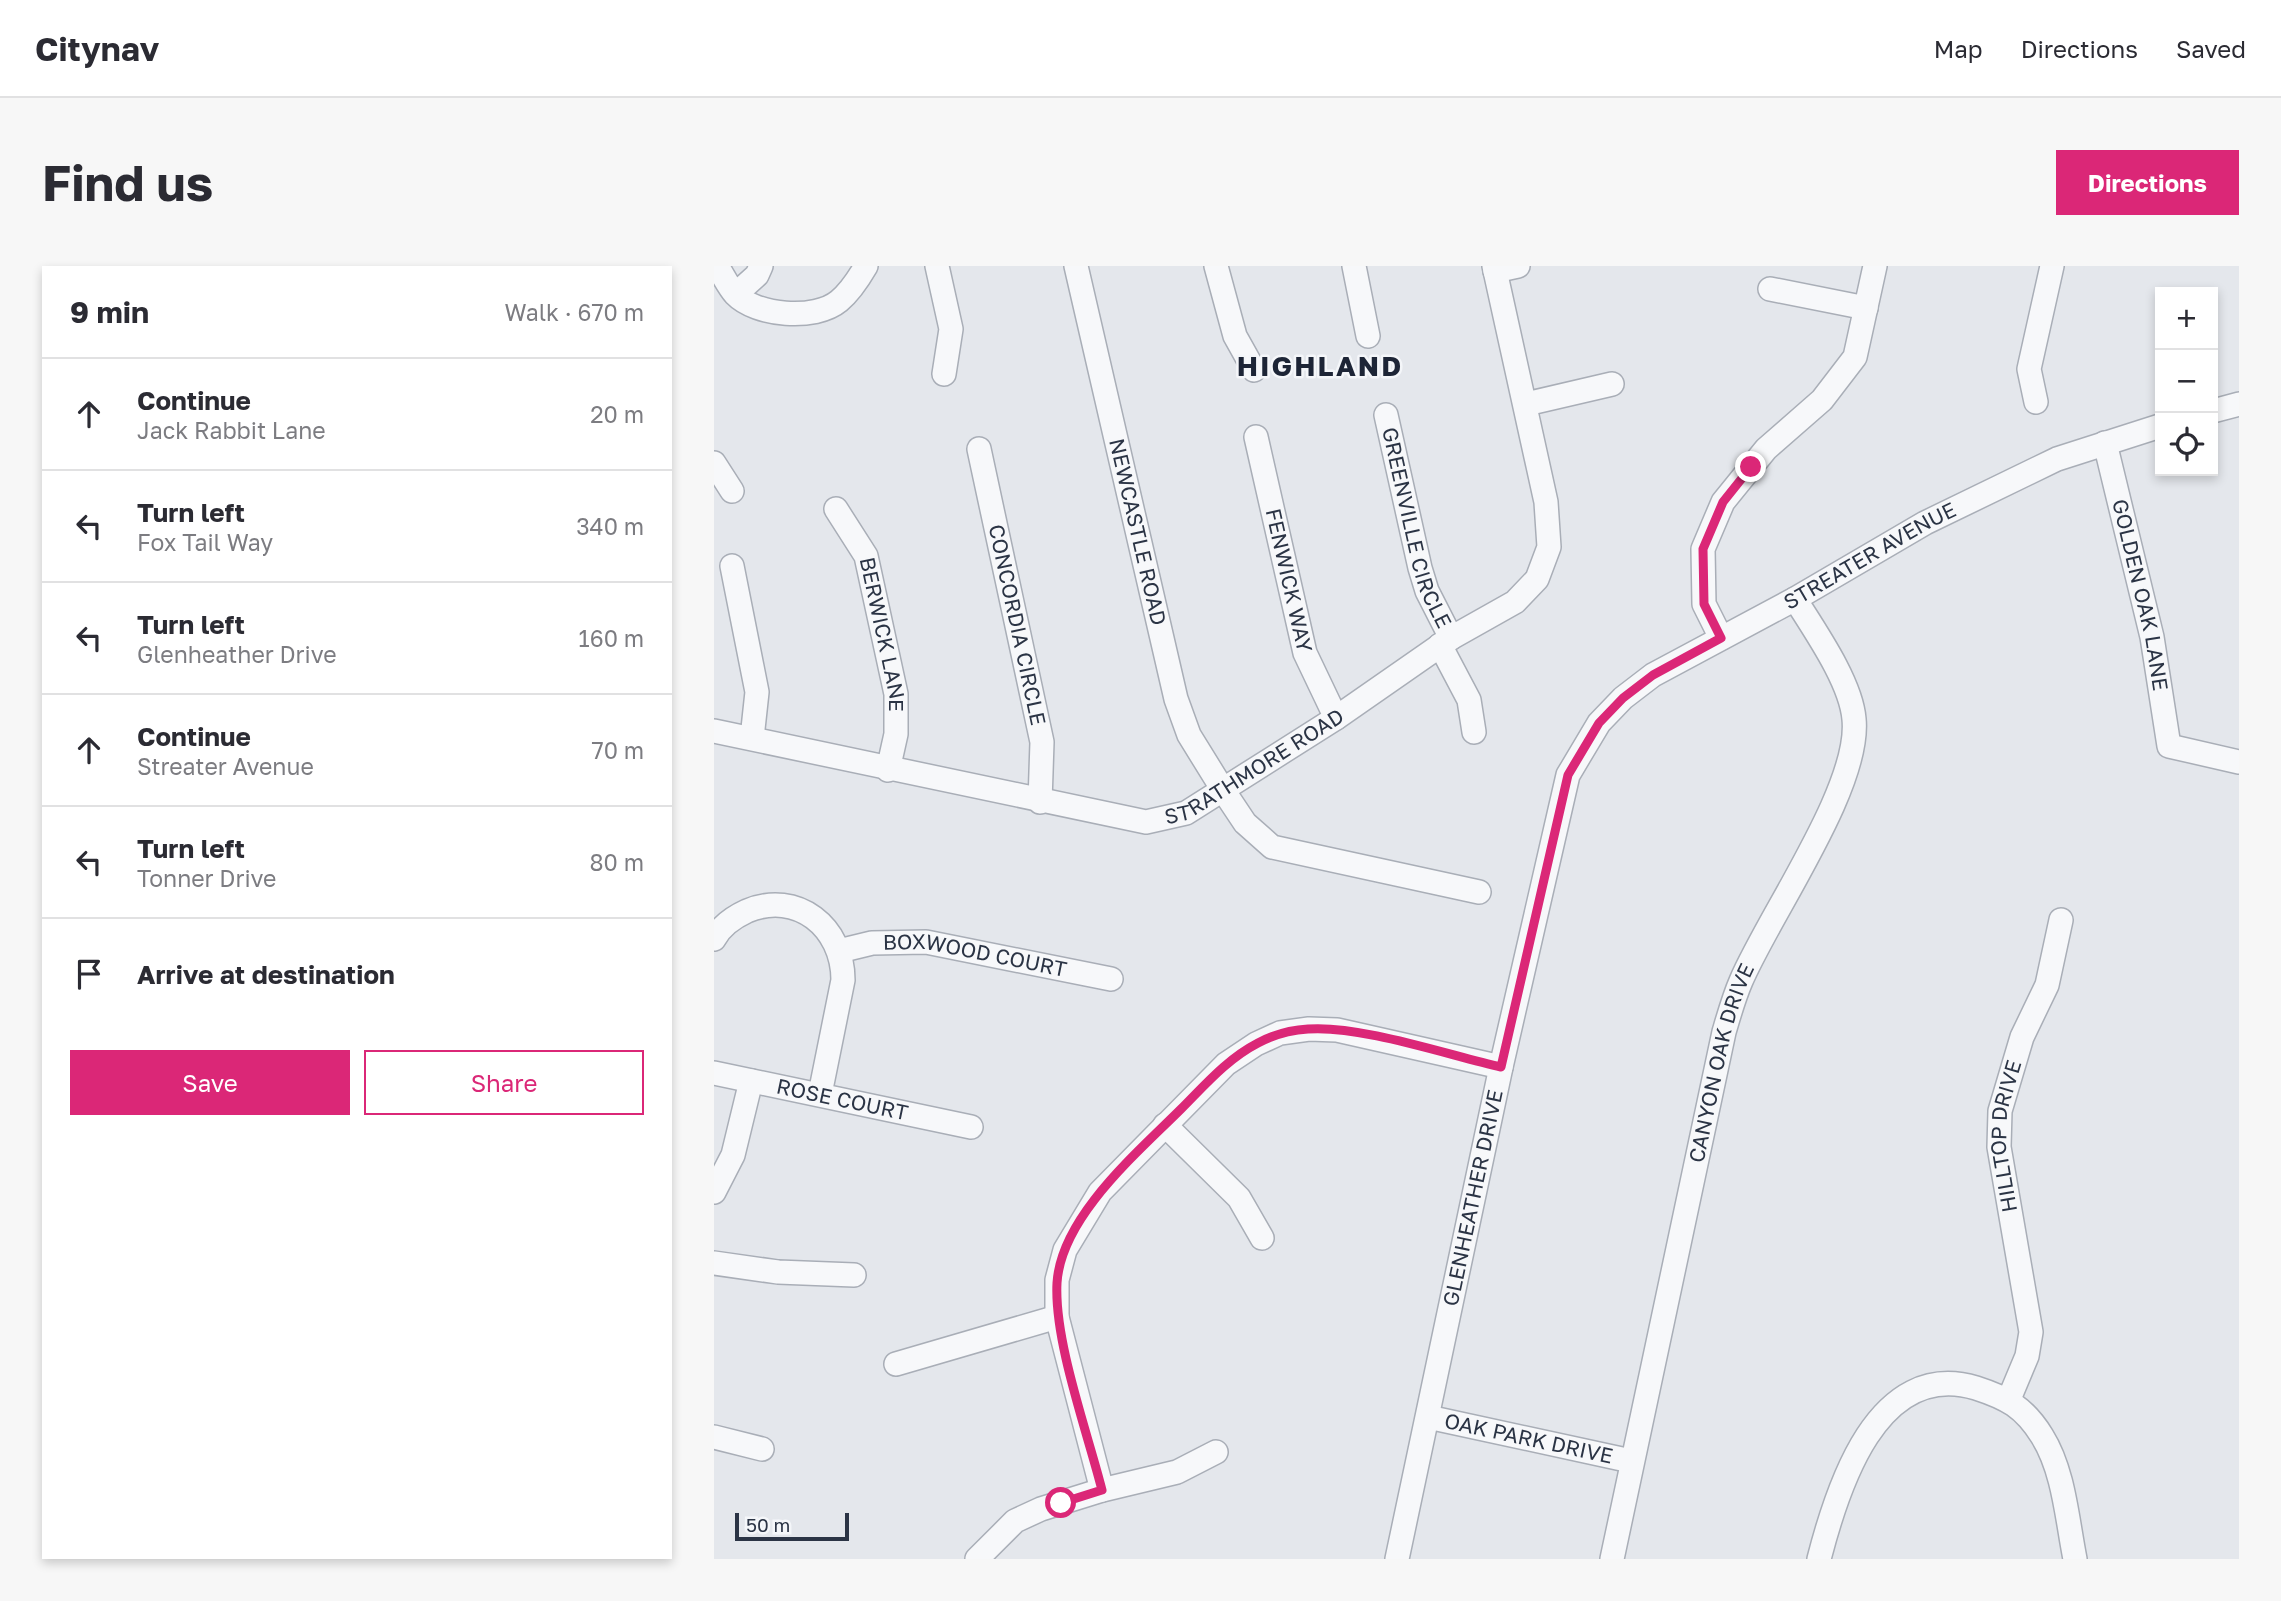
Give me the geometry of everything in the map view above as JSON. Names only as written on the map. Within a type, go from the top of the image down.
[{"type":"street","points":[[717,266],[736,294],[758,307],[790,313],[827,308],[848,292],[866,266]]},
{"type":"street","points":[[736,294],[757,275],[761,266]]},
{"type":"street","points":[[937,266],[951,329],[944,374]]},
{"type":"street","name":"NEWCASTLE ROAD","points":[[1076,266],[1176,699],[1189,735],[1223,790],[1245,823],[1272,847],[1479,892]]},
{"type":"street","points":[[1216,266],[1235,336],[1254,370]]},
{"type":"street","points":[[1354,266],[1368,336]]},
{"type":"street","points":[[1495,268],[1518,266]]},
{"type":"street","points":[[1721,638],[1704,604],[1703,549],[1723,502],[1766,449],[1822,400],[1856,357],[1875,266]]},
{"type":"street","points":[[2036,402],[2029,369],[2052,266]]},
{"type":"street","name":"STRATHMORE ROAD","points":[[714,731],[888,770],[1146,822],[1175,818],[1223,790],[1336,718],[1446,641],[1515,603],[1537,579],[1546,558],[1549,528],[1546,502],[1495,268]]},
{"type":"street","points":[[1770,289],[1866,307]]},
{"type":"street","points":[[1526,404],[1612,384]]},
{"type":"street","points":[[2218,410],[2239,404]]},
{"type":"street","name":"GREENVILLE CIRCLE","points":[[1387,415],[1420,568],[1469,699],[1474,732]]},
{"type":"street","name":"STREATER AVENUE","points":[[1599,723],[1623,698],[1653,675],[1795,599],[1925,523],[2057,459],[2155,428]]},
{"type":"street","name":"FENWICK WAY","points":[[1256,438],[1305,653],[1336,718]]},
{"type":"street","name":"GOLDEN OAK LANE","points":[[2105,443],[2152,637],[2169,746],[2239,762]]},
{"type":"street","name":"CONCORDIA CIRCLE","points":[[979,449],[1042,742],[1044,768],[1040,802]]},
{"type":"street","points":[[714,463],[732,491]]},
{"type":"street","name":"BERWICK LANE","points":[[836,509],[866,555],[896,694],[896,734],[888,770]]},
{"type":"street","points":[[732,566],[757,692],[752,738]]},
{"type":"street","name":"CANYON OAK DRIVE","points":[[1612,1559],[1724,1032],[1740,982],[1826,817],[1851,760],[1854,718],[1836,666],[1795,599]]},
{"type":"street","name":"GLENHEATHER DRIVE","points":[[1397,1559],[1501,1067],[1568,775],[1599,723]]},
{"type":"street","points":[[717,927],[740,914],[771,903],[801,910],[820,922],[839,951],[843,979],[820,1094]]},
{"type":"street","name":"HILLTOP DRIVE","points":[[2009,1399],[2027,1356],[2031,1332],[1999,1147],[2000,1111],[2022,1037],[2047,985],[2060,920]]},
{"type":"street","name":"BOXWOOD COURT","points":[[839,951],[872,943],[926,942],[1111,979]]},
{"type":"street","points":[[1102,1490],[1057,1317],[1057,1280],[1065,1250],[1100,1192],[1226,1064],[1256,1044],[1280,1033],[1309,1029],[1337,1030],[1501,1067]]},
{"type":"street","name":"ROSE COURT","points":[[714,1073],[971,1127]]},
{"type":"street","points":[[714,1192],[733,1155],[751,1081]]},
{"type":"street","points":[[1165,1125],[1239,1198],[1262,1238]]},
{"type":"street","points":[[714,1263],[778,1272],[854,1275]]},
{"type":"street","points":[[896,1364],[1057,1317]]},
{"type":"street","points":[[1819,1559],[1830,1516],[1856,1454],[1897,1402],[1935,1386],[1970,1387],[2009,1399],[2033,1423],[2053,1459],[2075,1559]]},
{"type":"street","name":"OAK PARK DRIVE","points":[[1427,1417],[1631,1461]]},
{"type":"street","points":[[714,1437],[762,1449]]},
{"type":"street","points":[[977,1559],[1015,1521],[1041,1509],[1102,1490],[1177,1472],[1216,1452]]},
{"type":"district","name":"HIGHLAND","points":[[1320,366]]},
{"type":"route","points":[[1061,1503],[1102,1490],[1057,1317],[1057,1280],[1065,1250],[1100,1192],[1226,1064],[1256,1044],[1280,1033],[1309,1029],[1337,1030],[1501,1067],[1568,775],[1599,723],[1623,698],[1653,675],[1721,638],[1704,604],[1703,549],[1723,502],[1751,467]]}]
